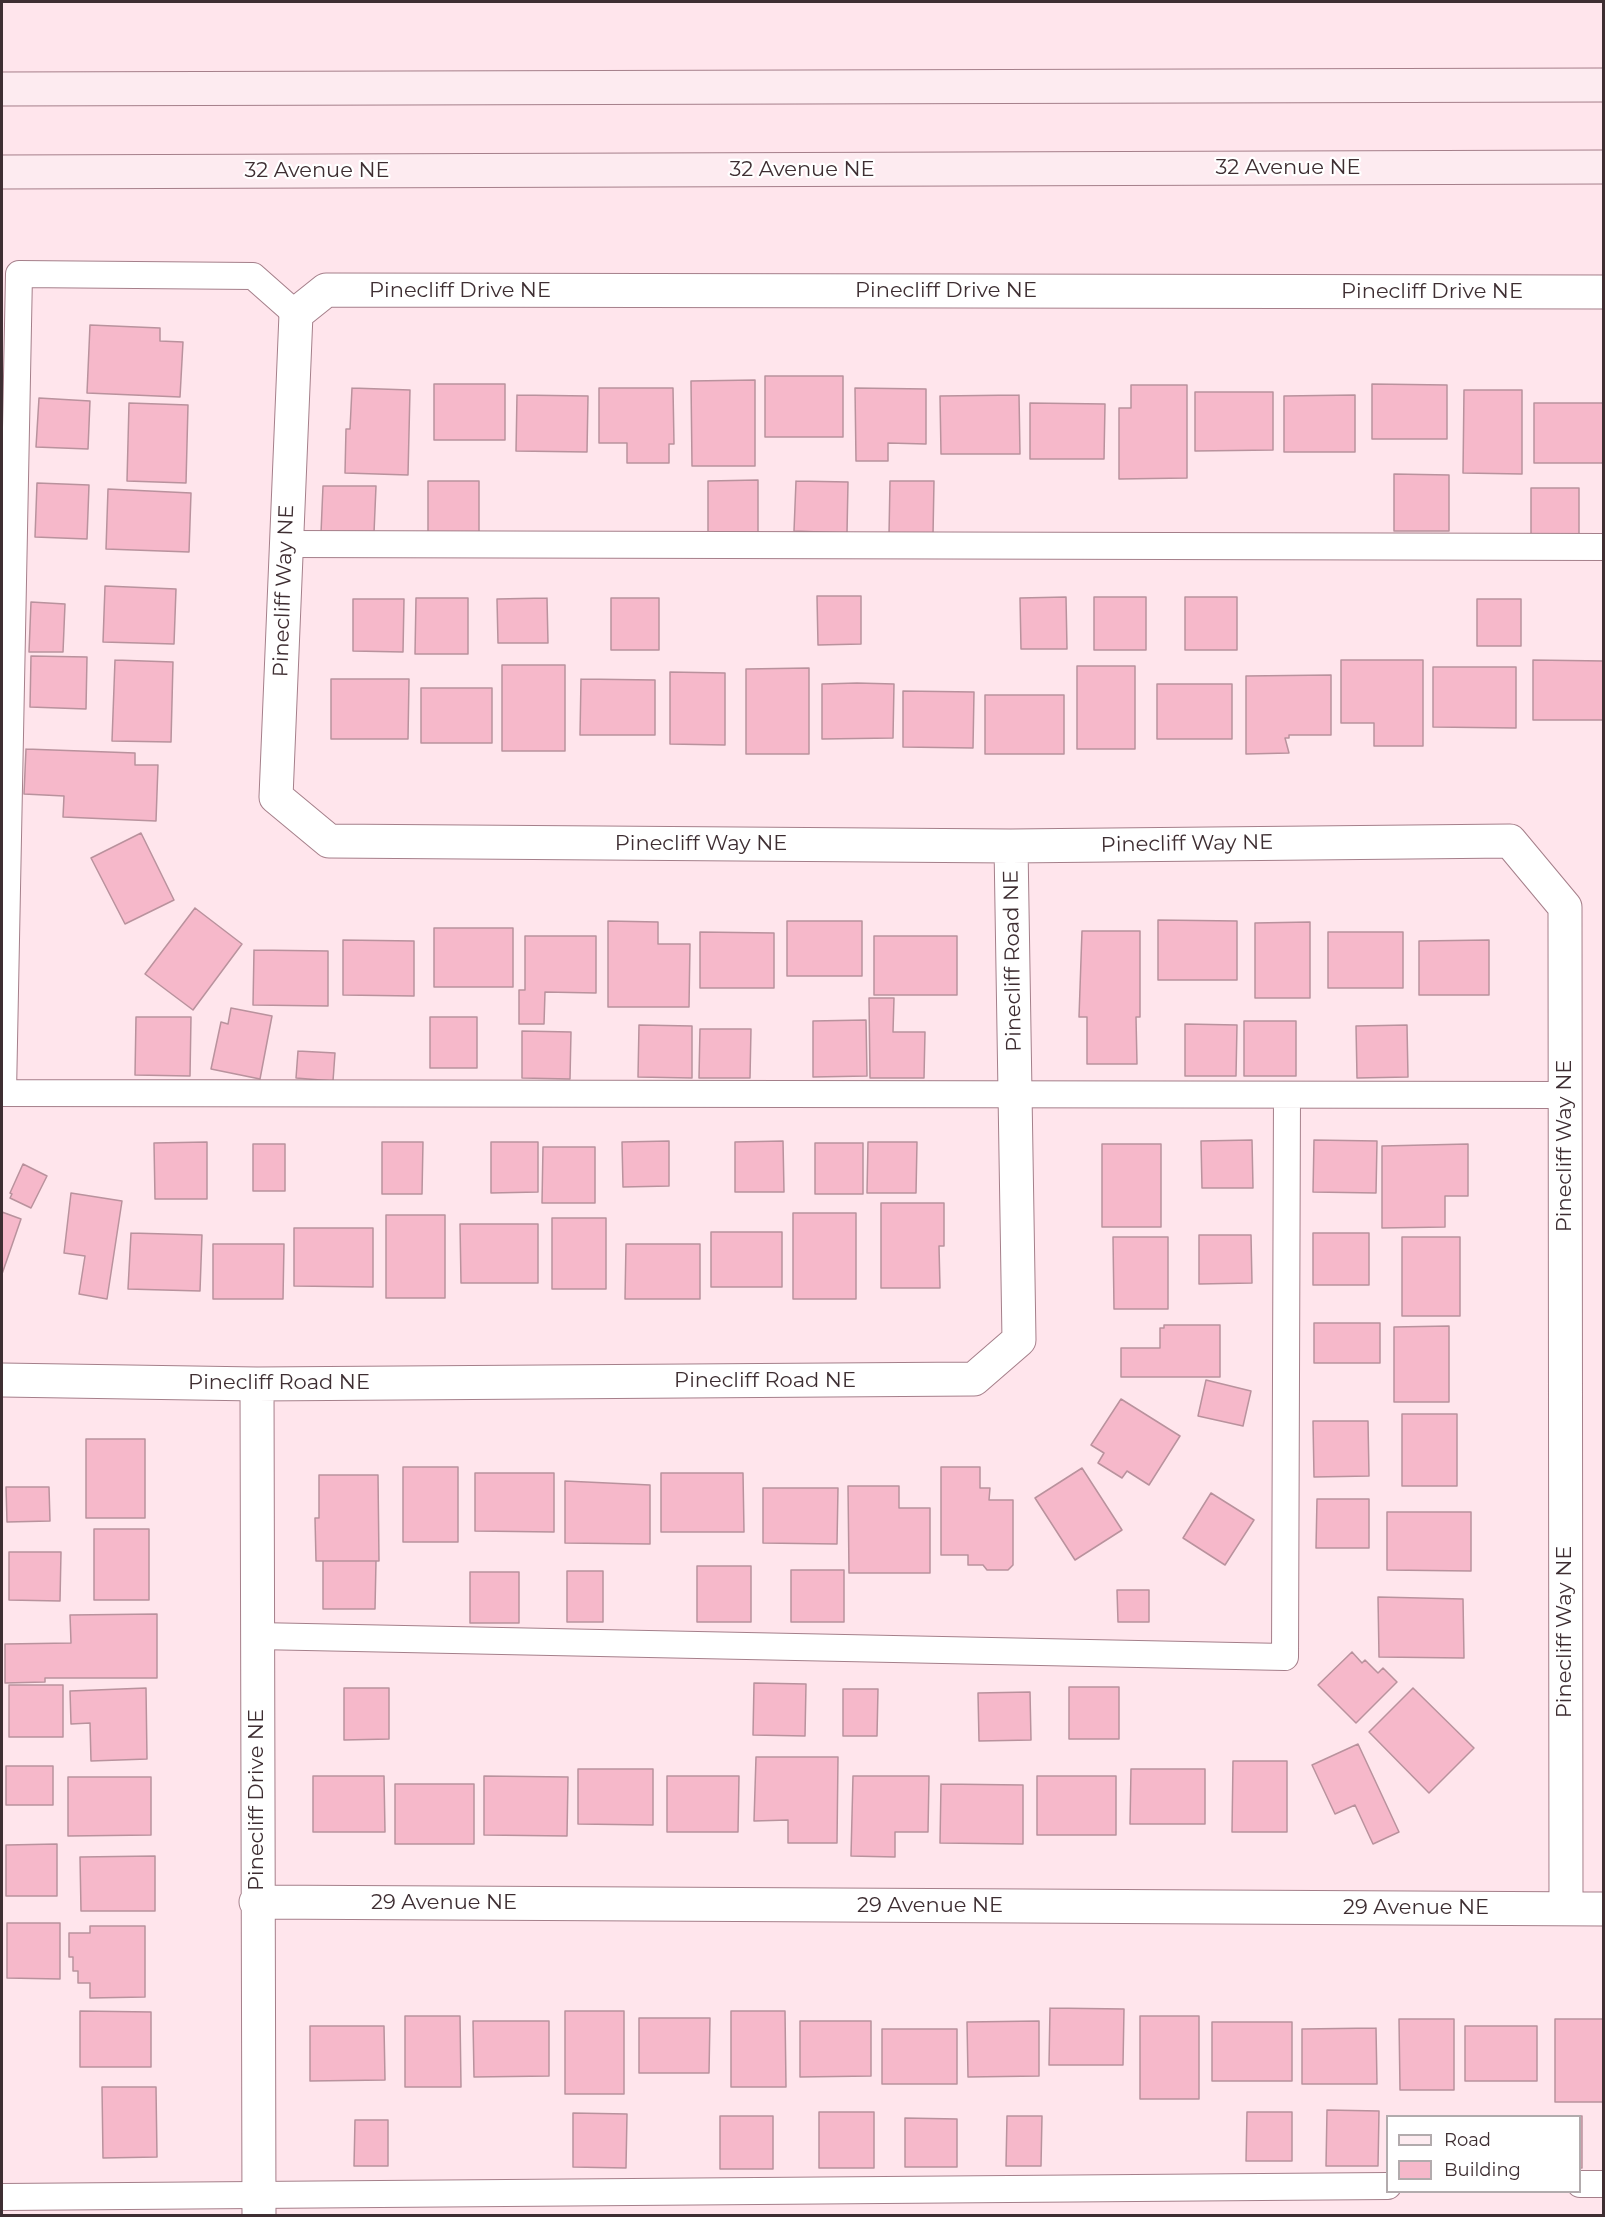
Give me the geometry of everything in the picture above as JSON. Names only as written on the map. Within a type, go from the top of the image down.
[{"type":"main road","points":[[2,89],[1604,85]]},
{"type":"main road","name":"32 Avenue NE","points":[[2,172],[1604,167]]},
{"type":"street","name":"Pinecliff Drive NE","points":[[296,314],[326,290],[1604,292]]},
{"type":"street","name":"Pinecliff Way NE","points":[[296,314],[276,797],[329,841],[1011,846],[1510,841],[1565,907],[1566,1909]]},
{"type":"street","name":"Pinecliff Road NE","points":[[2,1380],[257,1384],[974,1379],[1019,1340],[1011,846]]},
{"type":"street","name":"Pinecliff Drive NE","points":[[257,1384],[256,1902],[259,2206]]},
{"type":"street","name":"29 Avenue NE","points":[[256,1902],[1604,1909]]},
{"type":"lane","points":[[296,314],[253,276],[19,274],[3,1093],[1564,1095]]},
{"type":"lane","points":[[286,544],[1604,548]]},
{"type":"lane","points":[[257,1636],[1285,1657],[1287,1095]]},
{"type":"lane","points":[[1581,2184],[1604,2184]]},
{"type":"lane","points":[[2,2197],[259,2206],[1386,2186]]},
{"type":"building","points":[[90,325],[160,328],[160,341],[183,342],[180,397],[87,393]]},
{"type":"building","points":[[765,376],[843,376],[843,437],[765,437]]},
{"type":"building","points":[[755,380],[755,466],[692,466],[691,381]]},
{"type":"building","points":[[434,384],[505,384],[505,440],[434,440]]},
{"type":"building","points":[[1372,384],[1447,385],[1447,439],[1372,439]]},
{"type":"building","points":[[1131,385],[1187,385],[1187,478],[1119,479],[1119,408],[1131,408]]},
{"type":"building","points":[[352,388],[410,390],[408,475],[345,473],[346,429],[350,429]]},
{"type":"building","points":[[599,388],[673,388],[674,444],[669,444],[669,463],[627,463],[627,443],[599,443]]},
{"type":"building","points":[[855,388],[926,389],[926,444],[888,443],[888,461],[856,461]]},
{"type":"building","points":[[1464,390],[1522,390],[1522,474],[1463,473]]},
{"type":"building","points":[[1195,392],[1273,392],[1273,450],[1195,451]]},
{"type":"building","points":[[517,395],[588,396],[587,452],[516,451]]},
{"type":"building","points":[[1019,395],[1020,454],[941,454],[940,396]]},
{"type":"building","points":[[1355,395],[1355,452],[1284,452],[1284,396]]},
{"type":"building","points":[[39,398],[90,401],[88,449],[36,447]]},
{"type":"building","points":[[129,403],[188,405],[186,483],[127,481]]},
{"type":"building","points":[[1030,403],[1105,404],[1104,459],[1030,459]]},
{"type":"building","points":[[1534,403],[1604,403],[1604,463],[1534,463]]},
{"type":"building","points":[[1394,474],[1449,475],[1449,531],[1394,531]]},
{"type":"building","points":[[758,480],[758,534],[708,535],[708,481]]},
{"type":"building","points":[[428,481],[479,481],[479,533],[428,533]]},
{"type":"building","points":[[796,481],[848,482],[847,533],[794,531]]},
{"type":"building","points":[[890,481],[934,481],[933,535],[889,535]]},
{"type":"building","points":[[37,483],[89,485],[87,539],[35,537]]},
{"type":"building","points":[[323,486],[376,486],[374,533],[321,533]]},
{"type":"building","points":[[1531,488],[1579,488],[1579,534],[1531,534]]},
{"type":"building","points":[[108,489],[191,493],[189,552],[106,549]]},
{"type":"building","points":[[105,586],[176,589],[174,644],[103,642]]},
{"type":"building","points":[[817,596],[861,596],[861,644],[818,645]]},
{"type":"building","points":[[1066,597],[1067,649],[1021,649],[1020,598]]},
{"type":"building","points":[[1094,597],[1146,597],[1146,650],[1094,650]]},
{"type":"building","points":[[1185,597],[1237,597],[1237,650],[1185,650]]},
{"type":"building","points":[[416,598],[468,598],[468,654],[415,654]]},
{"type":"building","points":[[547,598],[548,643],[498,643],[497,599]]},
{"type":"building","points":[[611,598],[659,598],[659,650],[611,650]]},
{"type":"building","points":[[353,599],[404,599],[403,652],[353,651]]},
{"type":"building","points":[[1477,599],[1521,599],[1521,646],[1477,646]]},
{"type":"building","points":[[31,602],[65,604],[63,652],[29,652]]},
{"type":"building","points":[[31,656],[87,657],[86,709],[30,707]]},
{"type":"building","points":[[115,660],[173,662],[171,742],[112,741]]},
{"type":"building","points":[[1341,660],[1423,660],[1423,746],[1374,746],[1374,723],[1341,723]]},
{"type":"building","points":[[1533,660],[1604,661],[1604,720],[1533,720]]},
{"type":"building","points":[[502,665],[565,665],[565,751],[502,751]]},
{"type":"building","points":[[1077,666],[1135,666],[1135,749],[1077,749]]},
{"type":"building","points":[[1433,667],[1516,667],[1516,728],[1433,727]]},
{"type":"building","points":[[809,668],[809,754],[746,754],[746,669]]},
{"type":"building","points":[[670,672],[725,673],[725,745],[670,744]]},
{"type":"building","points":[[1331,675],[1331,735],[1289,735],[1289,738],[1285,738],[1289,753],[1246,754],[1246,676]]},
{"type":"building","points":[[331,679],[409,679],[408,739],[331,739]]},
{"type":"building","points":[[581,679],[655,680],[655,735],[580,735]]},
{"type":"building","points":[[822,684],[894,684],[893,738],[822,739]]},
{"type":"building","points":[[1157,684],[1232,684],[1232,739],[1157,739]]},
{"type":"building","points":[[421,688],[492,688],[492,743],[421,743]]},
{"type":"building","points":[[903,691],[974,692],[973,748],[903,747]]},
{"type":"building","points":[[985,695],[1064,695],[1064,754],[985,754]]},
{"type":"building","points":[[26,749],[135,753],[135,765],[158,765],[156,821],[63,817],[64,796],[24,794]]},
{"type":"building","points":[[141,833],[174,900],[125,924],[91,858]]},
{"type":"building","points":[[195,908],[242,944],[193,1010],[145,974]]},
{"type":"building","points":[[1158,920],[1237,921],[1237,980],[1158,980]]},
{"type":"building","points":[[608,921],[658,922],[658,944],[690,944],[689,1007],[608,1007]]},
{"type":"building","points":[[787,921],[862,921],[862,976],[787,976]]},
{"type":"building","points":[[1310,922],[1310,998],[1255,998],[1255,923]]},
{"type":"building","points":[[434,928],[513,928],[513,987],[434,987]]},
{"type":"building","points":[[1082,931],[1140,931],[1140,1017],[1136,1017],[1137,1064],[1087,1064],[1087,1017],[1079,1017]]},
{"type":"building","points":[[700,932],[774,933],[774,988],[700,988]]},
{"type":"building","points":[[1328,932],[1403,932],[1403,988],[1328,988]]},
{"type":"building","points":[[525,936],[596,936],[596,993],[545,992],[544,1024],[519,1024],[519,990],[525,990]]},
{"type":"building","points":[[874,936],[957,936],[957,995],[874,995]]},
{"type":"building","points":[[343,940],[414,941],[414,996],[343,995]]},
{"type":"building","points":[[1489,940],[1489,995],[1419,995],[1419,941]]},
{"type":"building","points":[[254,950],[328,951],[328,1006],[253,1005]]},
{"type":"building","points":[[869,998],[894,998],[893,1032],[925,1032],[924,1078],[870,1078]]},
{"type":"building","points":[[231,1008],[272,1016],[260,1079],[211,1069],[221,1022],[228,1024]]},
{"type":"building","points":[[136,1017],[191,1017],[190,1076],[135,1075]]},
{"type":"building","points":[[430,1017],[477,1017],[477,1068],[430,1068]]},
{"type":"building","points":[[866,1020],[867,1076],[813,1077],[813,1021]]},
{"type":"building","points":[[1244,1021],[1296,1021],[1296,1076],[1244,1076]]},
{"type":"building","points":[[1185,1024],[1237,1025],[1236,1076],[1185,1076]]},
{"type":"building","points":[[639,1025],[692,1026],[692,1078],[638,1077]]},
{"type":"building","points":[[1407,1025],[1408,1077],[1357,1078],[1356,1026]]},
{"type":"building","points":[[700,1029],[751,1029],[750,1078],[699,1078]]},
{"type":"building","points":[[522,1031],[571,1032],[570,1079],[522,1078]]},
{"type":"building","points":[[298,1051],[335,1053],[333,1081],[296,1078]]},
{"type":"building","points":[[1252,1140],[1253,1188],[1202,1188],[1201,1141]]},
{"type":"building","points":[[1314,1140],[1377,1141],[1376,1193],[1313,1192]]},
{"type":"building","points":[[669,1141],[669,1186],[623,1187],[622,1142]]},
{"type":"building","points":[[783,1141],[784,1192],[735,1192],[735,1142]]},
{"type":"building","points":[[207,1142],[207,1199],[155,1199],[154,1143]]},
{"type":"building","points":[[382,1142],[423,1142],[422,1194],[382,1194]]},
{"type":"building","points":[[491,1142],[538,1142],[538,1192],[491,1193]]},
{"type":"building","points":[[868,1142],[917,1142],[916,1193],[867,1193]]},
{"type":"building","points":[[815,1143],[863,1143],[863,1194],[815,1194]]},
{"type":"building","points":[[253,1144],[285,1144],[285,1191],[253,1191]]},
{"type":"building","points":[[1102,1144],[1161,1144],[1161,1227],[1102,1227]]},
{"type":"building","points":[[1468,1144],[1468,1196],[1445,1196],[1445,1227],[1382,1228],[1382,1146]]},
{"type":"building","points":[[543,1147],[595,1147],[595,1203],[542,1203]]},
{"type":"building","points":[[23,1164],[47,1176],[31,1208],[10,1198]]},
{"type":"building","points":[[71,1193],[122,1201],[107,1299],[79,1294],[85,1256],[64,1253]]},
{"type":"building","points":[[881,1203],[944,1203],[944,1246],[939,1246],[940,1288],[881,1288]]},
{"type":"building","points":[[2,1212],[21,1219],[2,1274]]},
{"type":"building","points":[[793,1213],[856,1213],[856,1299],[793,1299]]},
{"type":"building","points":[[386,1215],[445,1215],[445,1298],[386,1298]]},
{"type":"building","points":[[552,1218],[606,1218],[606,1289],[552,1289]]},
{"type":"building","points":[[460,1224],[538,1224],[538,1283],[461,1283]]},
{"type":"building","points":[[294,1228],[373,1228],[373,1287],[294,1286]]},
{"type":"building","points":[[711,1232],[782,1232],[782,1287],[711,1287]]},
{"type":"building","points":[[131,1233],[202,1235],[200,1291],[128,1289]]},
{"type":"building","points":[[1313,1233],[1369,1233],[1369,1285],[1313,1285]]},
{"type":"building","points":[[1199,1235],[1251,1235],[1252,1283],[1199,1284]]},
{"type":"building","points":[[1113,1237],[1168,1237],[1168,1309],[1114,1309]]},
{"type":"building","points":[[1402,1237],[1460,1237],[1460,1316],[1402,1316]]},
{"type":"building","points":[[213,1244],[284,1244],[283,1299],[213,1299]]},
{"type":"building","points":[[626,1244],[700,1244],[700,1299],[625,1299]]},
{"type":"building","points":[[1314,1323],[1380,1323],[1380,1363],[1314,1363]]},
{"type":"building","points":[[1164,1325],[1220,1325],[1220,1377],[1121,1377],[1121,1348],[1160,1348],[1160,1328],[1164,1328]]},
{"type":"building","points":[[1449,1326],[1449,1402],[1394,1402],[1394,1327]]},
{"type":"building","points":[[1206,1380],[1251,1391],[1243,1426],[1198,1416]]},
{"type":"building","points":[[1121,1399],[1180,1436],[1149,1485],[1127,1471],[1122,1478],[1098,1463],[1104,1453],[1091,1445]]},
{"type":"building","points":[[1402,1414],[1457,1414],[1457,1486],[1402,1486]]},
{"type":"building","points":[[1313,1421],[1368,1421],[1369,1476],[1314,1477]]},
{"type":"building","points":[[86,1439],[145,1439],[145,1518],[86,1518]]},
{"type":"building","points":[[403,1467],[458,1467],[458,1542],[403,1542]]},
{"type":"building","points":[[941,1467],[980,1467],[980,1488],[990,1488],[989,1500],[1013,1500],[1013,1565],[1008,1570],[987,1570],[983,1565],[968,1565],[968,1555],[941,1555]]},
{"type":"building","points":[[1082,1468],[1122,1530],[1075,1560],[1035,1498]]},
{"type":"building","points":[[475,1473],[554,1473],[554,1532],[475,1531]]},
{"type":"building","points":[[661,1473],[743,1473],[744,1532],[661,1532]]},
{"type":"building","points":[[319,1475],[378,1475],[379,1561],[316,1561],[315,1518],[319,1518]]},
{"type":"building","points":[[565,1481],[650,1485],[650,1544],[565,1543]]},
{"type":"building","points":[[848,1486],[899,1486],[899,1508],[930,1508],[930,1573],[849,1573]]},
{"type":"building","points":[[6,1487],[49,1487],[50,1521],[7,1522]]},
{"type":"building","points":[[763,1488],[838,1488],[837,1544],[763,1543]]},
{"type":"building","points":[[1211,1493],[1254,1520],[1225,1565],[1183,1538]]},
{"type":"building","points":[[1317,1499],[1369,1499],[1369,1548],[1316,1548]]},
{"type":"building","points":[[1387,1512],[1471,1512],[1471,1571],[1387,1570]]},
{"type":"building","points":[[94,1529],[149,1529],[149,1600],[94,1600]]},
{"type":"building","points":[[9,1552],[61,1552],[60,1601],[9,1600]]},
{"type":"building","points":[[323,1561],[376,1561],[375,1609],[323,1609]]},
{"type":"building","points":[[697,1566],[751,1566],[751,1622],[697,1622]]},
{"type":"building","points":[[791,1570],[844,1570],[844,1622],[791,1622]]},
{"type":"building","points":[[567,1571],[603,1571],[603,1622],[567,1622]]},
{"type":"building","points":[[470,1572],[519,1572],[519,1623],[470,1623]]},
{"type":"building","points":[[1117,1590],[1149,1590],[1149,1622],[1118,1622]]},
{"type":"building","points":[[1378,1597],[1463,1599],[1464,1658],[1379,1657]]},
{"type":"building","points":[[157,1614],[157,1678],[45,1678],[45,1682],[5,1683],[5,1644],[71,1643],[70,1615]]},
{"type":"building","points":[[1352,1652],[1362,1663],[1365,1660],[1378,1673],[1383,1668],[1397,1682],[1356,1723],[1318,1685]]},
{"type":"building","points":[[754,1683],[806,1684],[805,1736],[753,1735]]},
{"type":"building","points":[[9,1685],[63,1685],[63,1737],[9,1737]]},
{"type":"building","points":[[1069,1687],[1119,1687],[1119,1739],[1069,1739]]},
{"type":"building","points":[[146,1688],[147,1759],[91,1761],[90,1723],[71,1724],[70,1691]]},
{"type":"building","points":[[344,1688],[389,1688],[389,1739],[344,1740]]},
{"type":"building","points":[[1413,1688],[1474,1748],[1429,1793],[1369,1732]]},
{"type":"building","points":[[843,1689],[878,1689],[877,1736],[843,1736]]},
{"type":"building","points":[[1030,1692],[1031,1740],[979,1741],[978,1693]]},
{"type":"building","points":[[1358,1744],[1399,1832],[1373,1844],[1355,1805],[1335,1814],[1312,1765]]},
{"type":"building","points":[[756,1757],[838,1757],[837,1843],[788,1843],[788,1820],[754,1821]]},
{"type":"building","points":[[1233,1761],[1287,1761],[1287,1832],[1232,1832]]},
{"type":"building","points":[[6,1766],[53,1766],[53,1805],[6,1805]]},
{"type":"building","points":[[578,1769],[653,1769],[653,1825],[578,1824]]},
{"type":"building","points":[[1131,1769],[1205,1769],[1205,1824],[1130,1824]]},
{"type":"building","points":[[313,1776],[384,1776],[385,1832],[313,1832]]},
{"type":"building","points":[[484,1776],[568,1777],[567,1836],[484,1835]]},
{"type":"building","points":[[667,1776],[739,1776],[738,1832],[667,1832]]},
{"type":"building","points":[[853,1776],[929,1776],[928,1832],[895,1832],[895,1857],[851,1856]]},
{"type":"building","points":[[1037,1776],[1116,1776],[1116,1835],[1037,1835]]},
{"type":"building","points":[[68,1777],[151,1777],[151,1835],[68,1836]]},
{"type":"building","points":[[395,1784],[474,1784],[474,1844],[395,1844]]},
{"type":"building","points":[[941,1784],[1023,1785],[1023,1844],[940,1843]]},
{"type":"building","points":[[57,1844],[57,1896],[6,1896],[6,1845]]},
{"type":"building","points":[[155,1856],[155,1911],[81,1911],[80,1857]]},
{"type":"building","points":[[7,1923],[60,1923],[60,1979],[7,1978]]},
{"type":"building","points":[[90,1926],[145,1926],[145,1997],[90,1998],[90,1983],[78,1983],[78,1971],[73,1971],[73,1957],[69,1957],[69,1933],[90,1933]]},
{"type":"building","points":[[1050,2008],[1124,2009],[1123,2065],[1049,2065]]},
{"type":"building","points":[[80,2011],[151,2012],[151,2067],[80,2067]]},
{"type":"building","points":[[565,2011],[624,2011],[624,2094],[565,2094]]},
{"type":"building","points":[[731,2011],[785,2011],[786,2087],[731,2087]]},
{"type":"building","points":[[405,2016],[460,2016],[461,2087],[405,2087]]},
{"type":"building","points":[[1140,2016],[1199,2016],[1199,2099],[1140,2099]]},
{"type":"building","points":[[639,2018],[710,2018],[709,2073],[639,2073]]},
{"type":"building","points":[[1399,2019],[1454,2019],[1454,2090],[1400,2090]]},
{"type":"building","points":[[1555,2019],[1604,2019],[1604,2102],[1555,2102]]},
{"type":"building","points":[[473,2021],[549,2021],[549,2076],[474,2077]]},
{"type":"building","points":[[800,2021],[871,2021],[871,2076],[800,2077]]},
{"type":"building","points":[[1039,2021],[1039,2076],[968,2077],[967,2022]]},
{"type":"building","points":[[1212,2022],[1292,2022],[1292,2081],[1212,2081]]},
{"type":"building","points":[[310,2026],[384,2026],[385,2080],[310,2081]]},
{"type":"building","points":[[1465,2026],[1537,2026],[1537,2081],[1465,2081]]},
{"type":"building","points":[[1376,2028],[1377,2084],[1302,2084],[1302,2029]]},
{"type":"building","points":[[882,2029],[957,2029],[957,2084],[882,2084]]},
{"type":"building","points":[[102,2087],[156,2087],[157,2157],[103,2158]]},
{"type":"building","points":[[1327,2110],[1379,2111],[1378,2166],[1326,2166]]},
{"type":"building","points":[[819,2112],[874,2112],[874,2168],[819,2168]]},
{"type":"building","points":[[1247,2112],[1292,2112],[1292,2161],[1246,2161]]},
{"type":"building","points":[[573,2113],[627,2114],[626,2168],[573,2167]]},
{"type":"building","points":[[720,2116],[773,2116],[773,2169],[720,2169]]},
{"type":"building","points":[[1007,2116],[1042,2116],[1041,2166],[1006,2166]]},
{"type":"building","points":[[1581,2116],[1582,2116],[1581,2168]]},
{"type":"building","points":[[905,2118],[957,2119],[957,2167],[905,2167]]},
{"type":"building","points":[[355,2120],[388,2120],[388,2166],[354,2166]]}]
